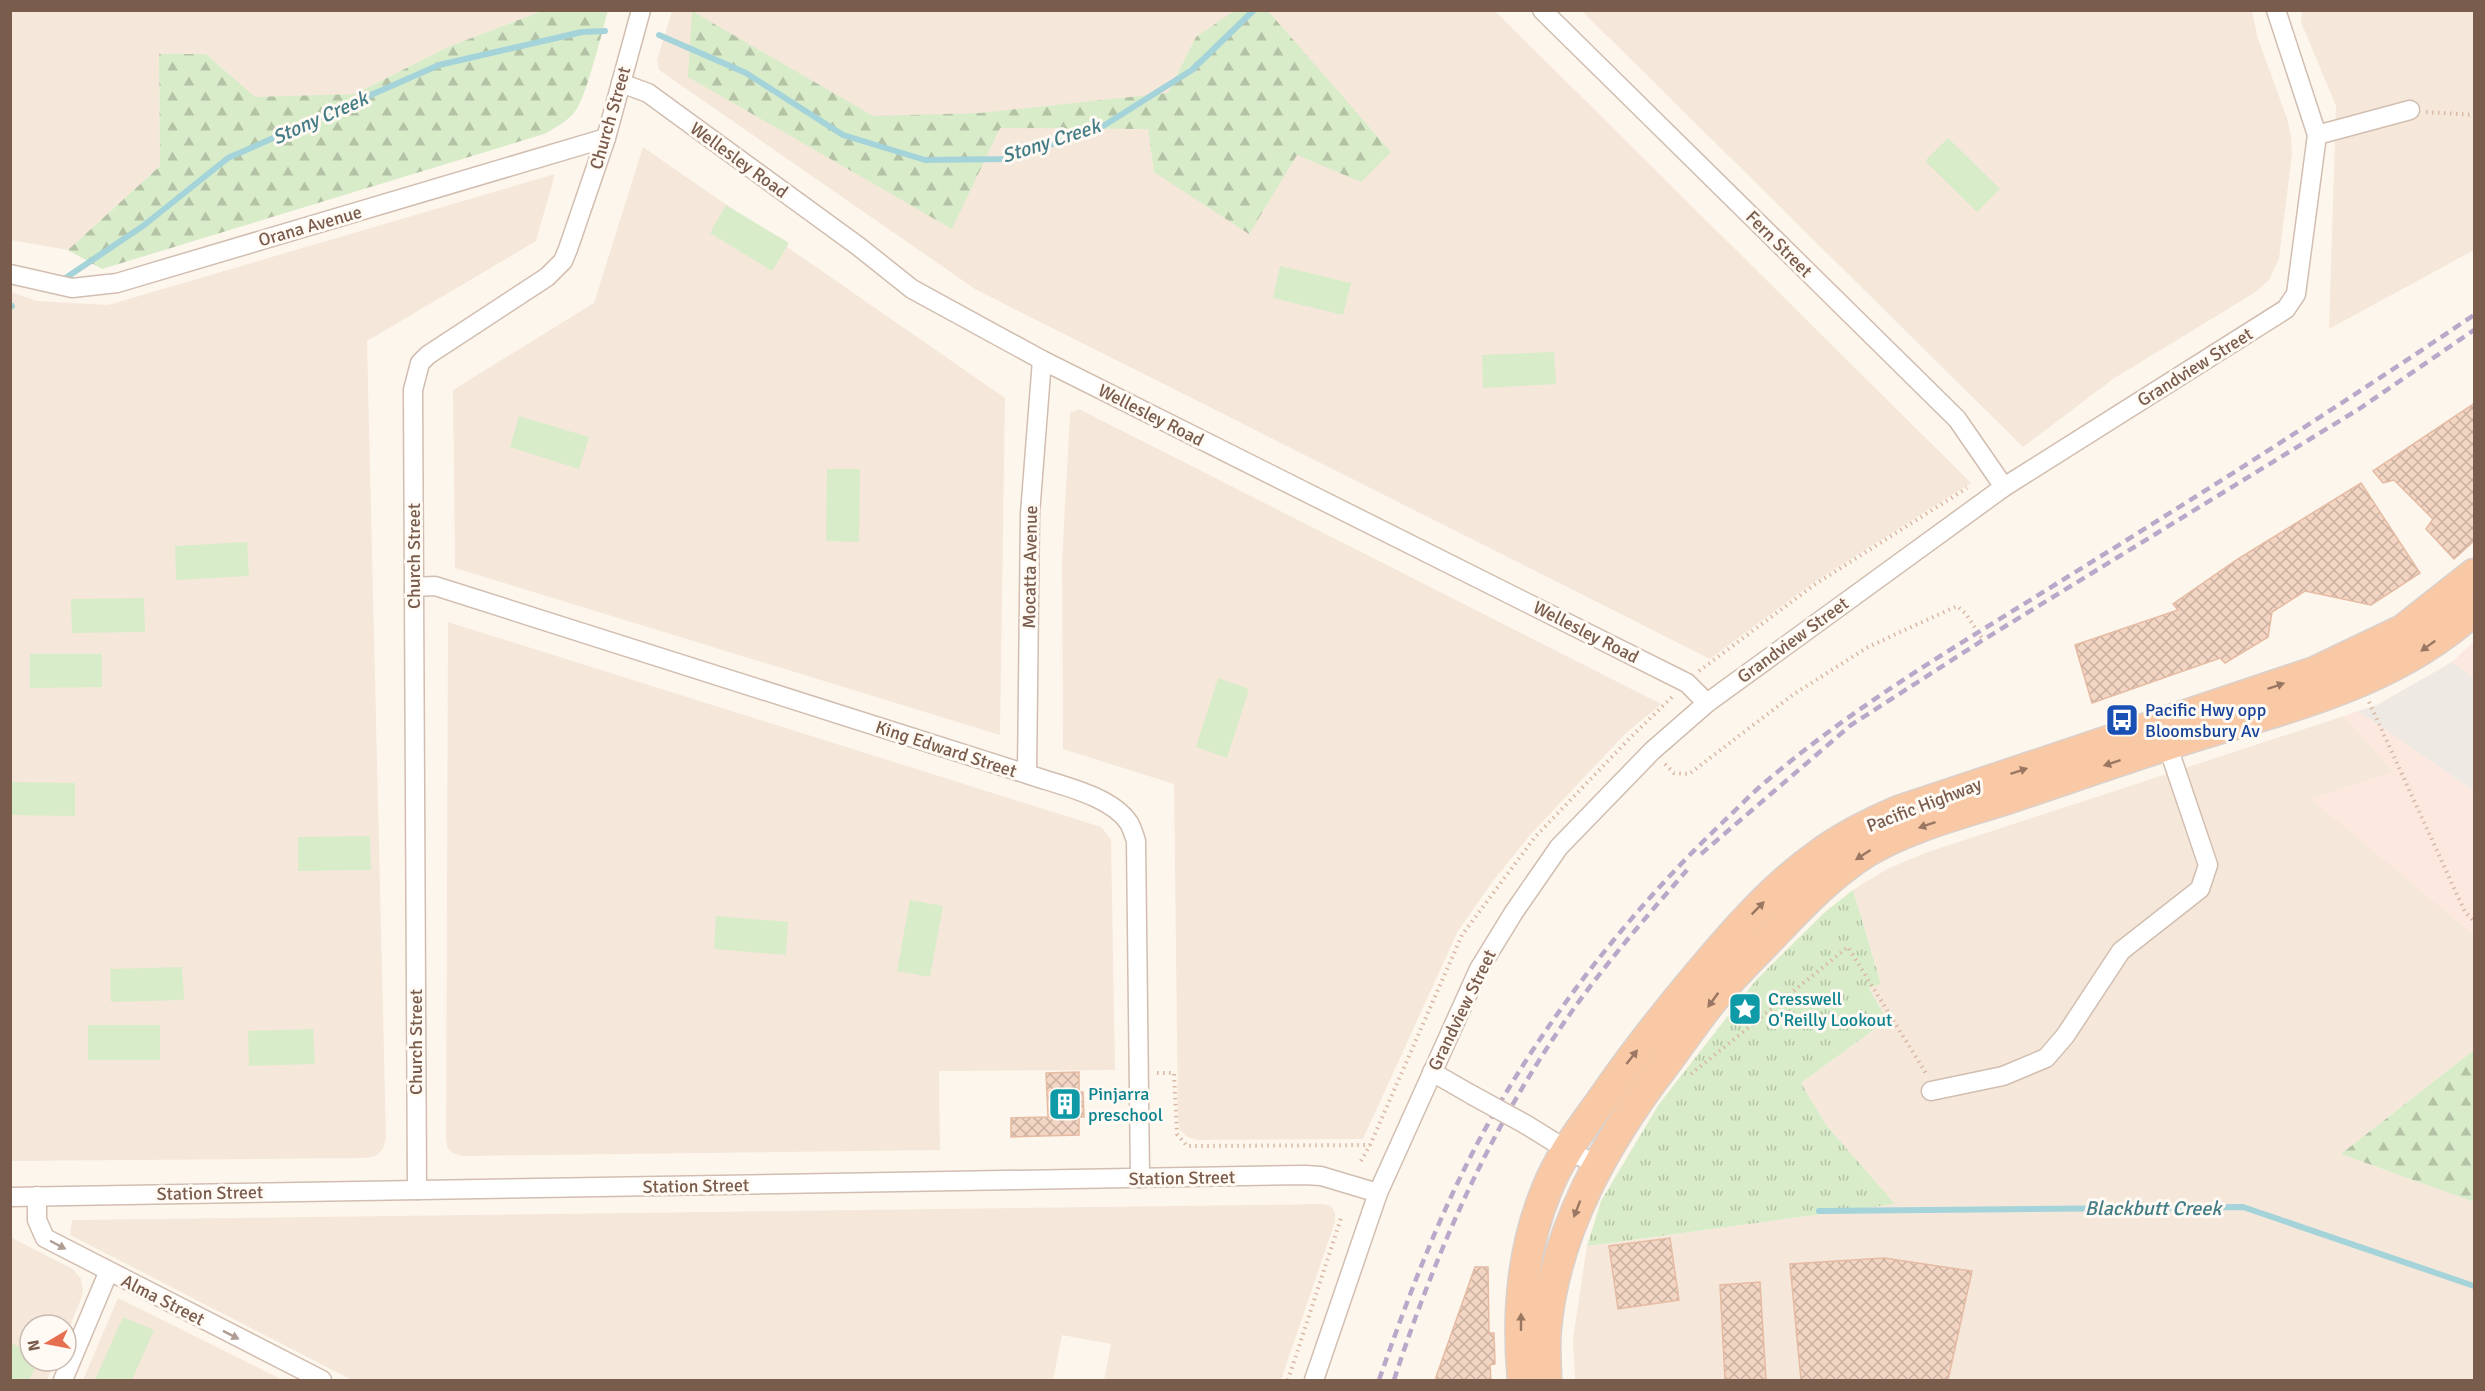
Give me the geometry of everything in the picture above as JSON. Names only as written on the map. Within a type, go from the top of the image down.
[{"type":"highway","name":"Pacific Highway","points":[[1546,1380],[1545,1331],[1551,1291],[1560,1255],[1598,1165],[1626,1118],[1718,993],[1835,874],[1868,851],[1915,829],[2164,735],[2361,652],[2403,630],[2475,574]]},
{"type":"highway","name":"Pacific Highway","points":[[1523,1380],[1520,1319],[1524,1273],[1537,1216],[1547,1188],[1567,1150],[1627,1064],[1737,929],[1781,885],[1820,854],[1863,827],[1899,811],[2164,735],[2320,698],[2366,681],[2413,657],[2475,610]]},
{"type":"street","name":"Church Street","points":[[417,1190],[413,390],[420,363],[428,355],[556,271],[568,249],[606,138],[641,10]]},
{"type":"street","name":"Fern Street","points":[[1542,10],[1957,419],[2004,487]]},
{"type":"street","name":"Grandview Street","points":[[1314,1380],[1378,1193],[1479,969],[1514,912],[1559,847],[1652,751],[1707,703],[2004,487],[2286,309],[2296,294],[2317,135],[2276,10]]},
{"type":"street","name":"Wellesley Road","points":[[621,83],[648,93],[858,246],[912,289],[1042,360],[1687,683],[1707,703]]},
{"type":"street","points":[[2317,135],[2410,110]]},
{"type":"street","name":"Orana Avenue","points":[[10,274],[72,288],[117,283],[606,138]]},
{"type":"street","name":"Mocatta Avenue","points":[[1027,774],[1030,514],[1042,360]]},
{"type":"street","name":"King Edward Street","points":[[414,586],[435,586],[1027,774],[1103,800],[1118,809],[1130,824],[1136,841],[1140,1178]]},
{"type":"street","points":[[1935,1090],[2002,1076],[2046,1058],[2065,1036],[2121,951],[2200,889],[2208,865],[2164,735]]},
{"type":"street","points":[[1432,1072],[1567,1150],[1598,1165]]},
{"type":"street","name":"Station Street","points":[[10,1197],[1305,1175],[1321,1176],[1378,1193]]},
{"type":"street","name":"Alma Street","points":[[37,1196],[37,1220],[45,1238],[108,1273],[322,1380]]},
{"type":"street","points":[[63,1380],[108,1273]]},
{"type":"path","points":[[2410,110],[2475,116]]},
{"type":"path","points":[[1698,672],[1814,585],[1992,472]]},
{"type":"path","points":[[1652,751],[1674,773],[1689,774],[1794,694],[1868,647],[1957,606],[1966,614],[1983,640]]},
{"type":"path","points":[[1664,704],[1672,697]]},
{"type":"path","points":[[2367,699],[2465,912],[2475,921]]},
{"type":"path","points":[[1687,1077],[1848,947],[1935,1090]]},
{"type":"path","points":[[1154,1073],[1174,1073],[1177,1134],[1187,1146],[1370,1145]]},
{"type":"path","points":[[1288,1380],[1341,1218]]},
{"type":"shaded area","points":[[10,11],[542,11],[448,47],[355,94],[255,98],[206,54],[159,54],[160,166],[68,250],[11,240]]},
{"type":"shaded area","points":[[672,11],[1495,11],[1971,483],[1813,583],[1710,659],[975,289],[659,70],[657,60]]},
{"type":"shaded area","points":[[1582,11],[2252,11],[2258,39],[2287,118],[2291,136],[2292,154],[2279,259],[2269,280],[2254,293],[2113,379],[2023,447]]},
{"type":"shaded area","points":[[2302,11],[2474,11],[2474,250],[2329,329],[2336,106],[2301,22]]},
{"type":"shaded area","points":[[643,147],[1005,398],[1000,735],[455,568],[453,390],[594,303]]},
{"type":"shaded area","points":[[555,174],[536,241],[367,341],[386,1138],[383,1149],[375,1156],[366,1158],[11,1161],[11,292],[37,301],[108,305]]},
{"type":"shaded area","points":[[1079,409],[1661,704],[1624,735],[1531,834],[1493,881],[1458,931],[1363,1139],[1197,1140],[1187,1137],[1180,1130],[1174,784],[1063,749],[1062,562],[1070,413]]},
{"type":"shaded area","points":[[448,622],[1101,827],[1111,839],[1115,1070],[939,1071],[940,1150],[462,1156],[453,1153],[447,1147],[446,1138]]},
{"type":"shaded area","points":[[2474,641],[2474,678],[2452,662]]},
{"type":"shaded area","points":[[2452,662],[2474,678],[2474,791],[2358,711],[2377,705]]},
{"type":"shaded area","points":[[2358,711],[2474,791],[2474,935],[2311,799],[2394,772],[2344,716]]},
{"type":"shaded area","points":[[2344,716],[2394,772],[2312,799],[2474,935],[2474,1050],[2341,1154],[2474,1202],[2474,1380],[1575,1380],[1573,1339],[1587,1246],[1895,1204],[1826,1125],[1801,1083],[1887,1020],[1869,987],[1881,983],[1853,890],[1887,869],[1928,852]]},
{"type":"shaded area","points":[[1323,1204],[1331,1206],[1335,1213],[1335,1222],[1281,1380],[1104,1380],[1111,1344],[1062,1335],[1053,1380],[352,1380],[70,1235],[72,1220]]},
{"type":"shaded area","points":[[10,1237],[73,1269],[81,1279],[83,1291],[75,1313],[18,1313],[18,1373],[50,1373],[47,1380],[11,1380]]},
{"type":"shaded area","points":[[118,1298],[283,1380],[83,1380]]},
{"type":"green space","points":[[542,11],[608,11],[579,106],[567,119],[544,134],[102,269],[68,250],[160,166],[159,54],[206,54],[255,97],[355,94],[448,47]]},
{"type":"green space","points":[[692,11],[873,116],[980,113],[1168,93],[1196,37],[1234,11],[1268,11],[1391,152],[1361,182],[1297,155],[1249,234],[1154,172],[1148,129],[1000,128],[952,229],[688,77]]},
{"type":"green space","points":[[1948,138],[2000,189],[1977,212],[1925,161]]},
{"type":"green space","points":[[726,205],[789,243],[772,271],[710,233]]},
{"type":"green space","points":[[1280,266],[1351,283],[1343,315],[1273,298]]},
{"type":"green space","points":[[1554,352],[1556,384],[1483,388],[1482,355]]},
{"type":"green space","points":[[519,416],[589,437],[579,469],[510,447]]},
{"type":"green space","points":[[827,469],[860,469],[859,542],[826,541]]},
{"type":"green space","points":[[247,542],[249,576],[176,580],[175,546]]},
{"type":"green space","points":[[144,598],[145,632],[72,633],[71,599]]},
{"type":"green space","points":[[30,654],[102,654],[102,687],[30,688]]},
{"type":"green space","points":[[1218,678],[1249,689],[1227,758],[1196,747]]},
{"type":"green space","points":[[11,782],[75,783],[75,816],[11,815]]},
{"type":"green space","points":[[370,836],[371,870],[298,871],[298,837]]},
{"type":"green space","points":[[1853,890],[1881,984],[1869,988],[1887,1020],[1801,1083],[1826,1125],[1895,1204],[1587,1246],[1601,1201],[1659,1104],[1756,980],[1825,912]]},
{"type":"green space","points":[[910,900],[943,906],[930,977],[897,971]]},
{"type":"green space","points":[[716,916],[788,922],[786,955],[714,949]]},
{"type":"green space","points":[[182,967],[184,1000],[111,1002],[110,969]]},
{"type":"green space","points":[[88,1025],[160,1025],[160,1060],[88,1060]]},
{"type":"green space","points":[[313,1029],[315,1064],[249,1066],[248,1031]]},
{"type":"green space","points":[[2474,1050],[2474,1202],[2341,1154]]},
{"type":"green space","points":[[123,1317],[154,1330],[132,1380],[95,1380]]},
{"type":"green space","points":[[10,1343],[18,1346],[18,1373],[32,1373],[29,1380],[11,1380]]},
{"type":"building","points":[[2475,403],[2475,540],[2454,559],[2426,529],[2433,519],[2394,480],[2383,483],[2373,471]]},
{"type":"building","points":[[2361,483],[2420,573],[2371,605],[2305,591],[2272,612],[2268,637],[2225,663],[2220,658],[2092,703],[2075,645],[2178,610],[2173,604],[2238,559]]},
{"type":"building","name":"Pinjarra preschool","points":[[1079,1072],[1079,1092],[1083,1092],[1084,1117],[1079,1117],[1079,1135],[1011,1137],[1011,1118],[1048,1117],[1046,1073]]},
{"type":"building","points":[[1670,1238],[1679,1300],[1618,1309],[1609,1246]]},
{"type":"building","points":[[1884,1258],[1972,1271],[1948,1380],[1801,1380],[1790,1264]]},
{"type":"building","points":[[1475,1267],[1488,1267],[1489,1333],[1494,1333],[1495,1364],[1490,1365],[1491,1380],[1435,1380]]},
{"type":"building","points":[[1760,1282],[1766,1380],[1725,1380],[1720,1285]]},
{"type":"waterway","name":"Stony Creek","points":[[659,35],[746,73],[843,135],[925,160],[1007,159],[1100,128],[1192,70],[1254,10]]},
{"type":"waterway","name":"Stony Creek","points":[[67,277],[143,226],[228,158],[439,65],[582,32],[605,31]]},
{"type":"waterway","name":"Blackbutt Creek","points":[[1819,1211],[2243,1207],[2474,1286]]},
{"type":"railway","points":[[1379,1380],[1413,1286],[1439,1224],[1467,1163],[1508,1090],[1562,1008],[1622,930],[1654,893],[1723,822],[1763,784],[1804,750],[1878,697],[2273,447],[2474,315]]},
{"type":"railway","points":[[1701,854],[1851,725],[1983,640],[2359,409],[2474,330]]},
{"type":"railway","points":[[1394,1380],[1447,1237],[1515,1100],[1541,1057],[1584,995],[1687,870]]},
{"type":"place","name":"Pacific Hwy opp Bloomsbury Av","points":[[2122,720]]},
{"type":"place","name":"Cresswell O'Reilly Lookout","points":[[1745,1009]]},
{"type":"place","name":"Pinjarra preschool","points":[[1065,1104]]}]
